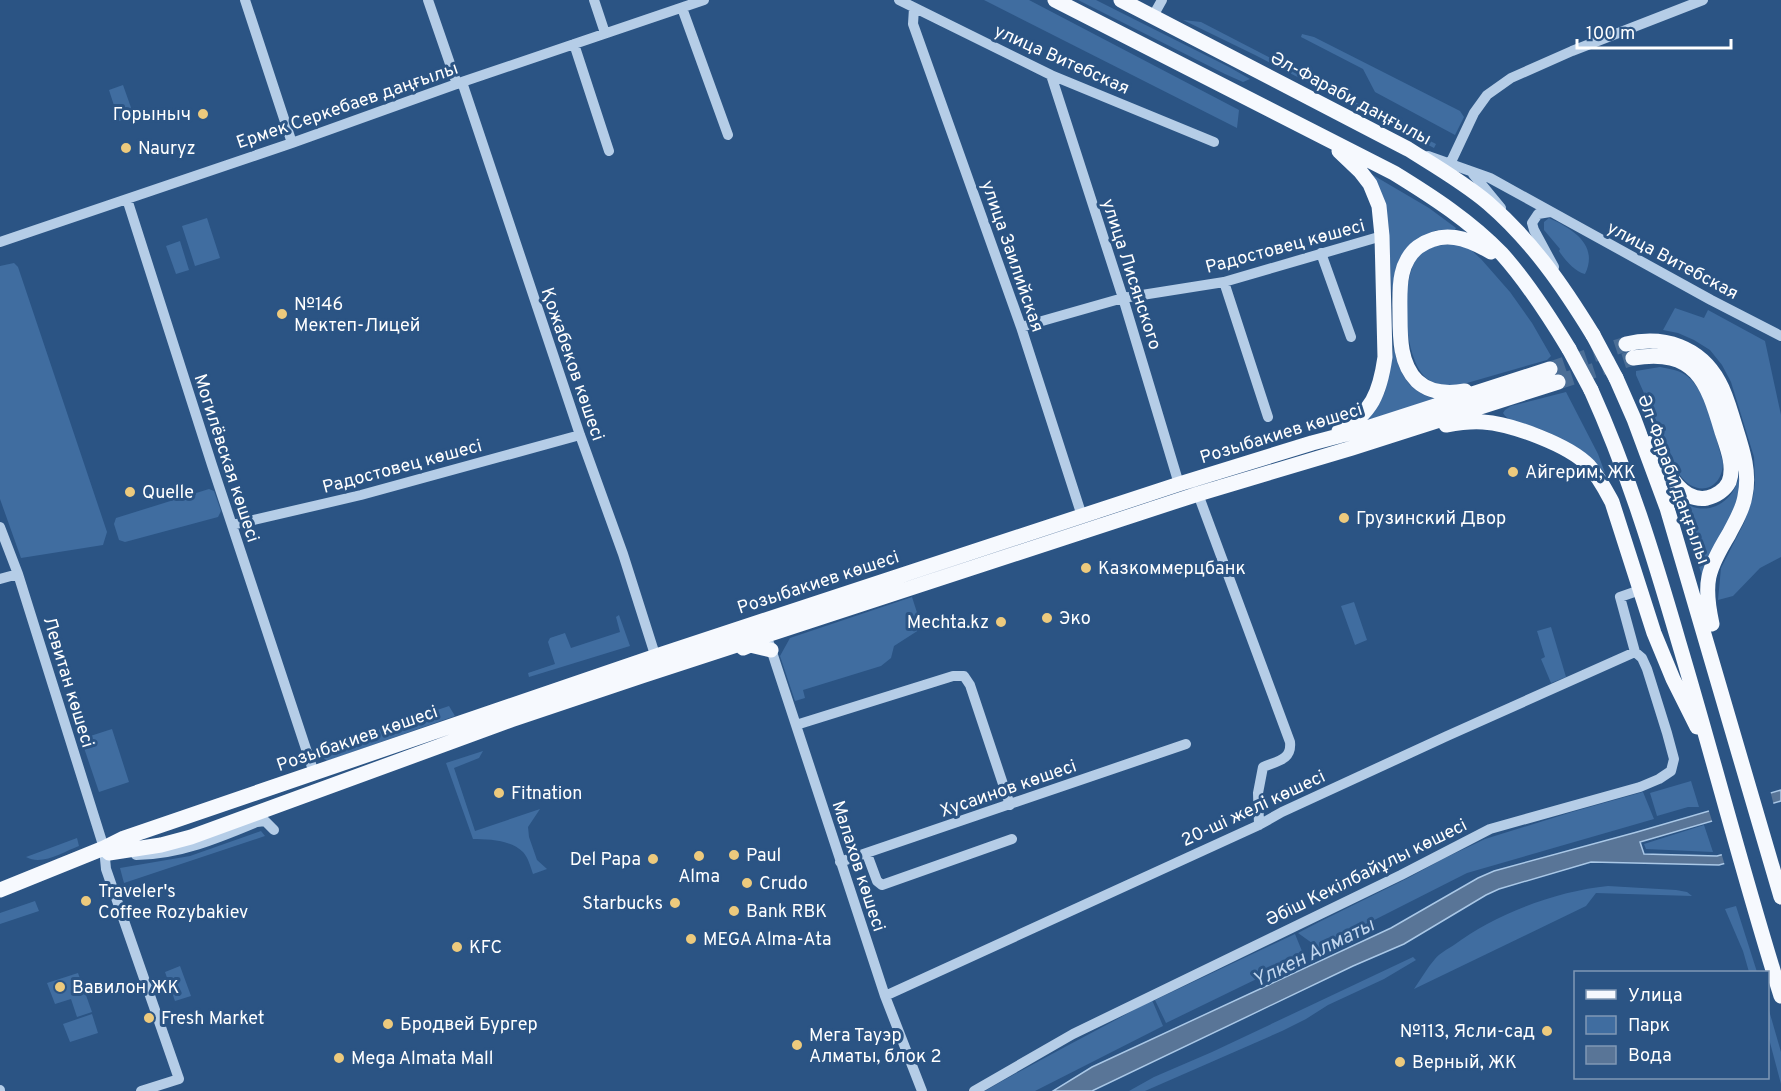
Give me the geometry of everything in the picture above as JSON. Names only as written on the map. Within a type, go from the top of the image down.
[{"type":"main road","points":[[1055,0],[1394,173],[1434,198],[1477,231],[1524,281],[1547,313],[1591,390],[1609,429],[1641,516],[1716,766],[1781,996]]},
{"type":"main road","name":"Әл-Фараби даңғылы","points":[[1121,0],[1408,149],[1487,203],[1521,234],[1546,264],[1593,335],[1616,378],[1638,428],[1667,508],[1780,892]]},
{"type":"main road","points":[[1312,443],[1346,427],[1372,403],[1378,392],[1385,357],[1382,236],[1379,206],[1370,184],[1360,171],[1326,139]]},
{"type":"main road","points":[[1506,383],[1448,393],[1425,387],[1416,380],[1408,369],[1402,349],[1400,287],[1402,272],[1414,249],[1435,238],[1446,236],[1474,242],[1490,252],[1524,281]]},
{"type":"main road","points":[[1616,378],[1677,485],[1685,493],[1703,498],[1713,496],[1721,492],[1731,474],[1731,462],[1713,403],[1701,379],[1692,369],[1671,357],[1630,351],[1650,340],[1668,342],[1688,350],[1701,359],[1720,383],[1741,446],[1746,471],[1746,496],[1740,513],[1718,551],[1710,571],[1707,588],[1708,605],[1742,759]]},
{"type":"main road","name":"Розыбакиев көшесі","points":[[0,890],[106,851],[161,845],[191,837],[511,720],[658,663],[680,664],[764,628],[1082,516],[1506,383],[1554,375],[1352,448],[764,628],[314,773],[124,837],[106,851]]},
{"type":"main road","points":[[1352,448],[1449,424],[1483,422],[1523,432],[1562,447],[1589,466],[1612,502],[1665,661],[1716,766]]},
{"type":"main road","points":[[680,664],[717,656],[750,645],[771,650]]},
{"type":"street","points":[[245,0],[292,143]]},
{"type":"street","name":"Қожабеков көшесі","points":[[428,0],[623,555],[658,663]]},
{"type":"street","points":[[594,0],[605,33]]},
{"type":"street","name":"Ермек Серкебаев даңғылы","points":[[0,242],[704,0]]},
{"type":"street","name":"улица Витебская","points":[[899,0],[1051,75],[1214,142]]},
{"type":"street","points":[[1153,16],[1162,0]]},
{"type":"street","points":[[1452,159],[1474,113],[1487,95],[1511,78],[1675,5],[1703,0]]},
{"type":"street","points":[[682,8],[728,135]]},
{"type":"street","name":"улица Заилийская","points":[[914,8],[913,24],[1021,327],[1082,516]]},
{"type":"street","points":[[574,44],[609,151]]},
{"type":"street","name":"улица Лисянского","points":[[1051,75],[1123,298],[1179,484]]},
{"type":"street","name":"улица Витебская","points":[[1408,149],[1452,159],[1470,171],[1490,178],[1781,336]]},
{"type":"street","points":[[1470,171],[1521,234]]},
{"type":"street","name":"Могилёвская көшесі","points":[[127,199],[314,773]]},
{"type":"street","points":[[1550,212],[1538,214],[1532,224],[1570,298]]},
{"type":"street","name":"Радостовец көшесі","points":[[1021,327],[1123,298],[1224,282],[1382,236]]},
{"type":"street","points":[[1321,253],[1351,337]]},
{"type":"street","points":[[1224,282],[1268,417]]},
{"type":"street","name":"Радостовец көшесі","points":[[232,525],[361,495],[580,435]]},
{"type":"street","points":[[1198,494],[1290,742],[1291,750],[1288,756],[1263,767],[1258,793],[1259,825]]},
{"type":"street","name":"Левитан көшесі","points":[[0,527],[18,574],[106,851],[106,869],[179,1079],[141,1091]]},
{"type":"street","points":[[0,579],[18,574]]},
{"type":"street","name":"Әбіш Кекілбайұлы көшесі","points":[[974,1091],[1073,1034],[1401,875],[1490,828],[1640,788],[1671,771],[1674,759],[1667,733],[1647,669],[1642,658],[1635,652],[1620,597],[1640,590]]},
{"type":"street","name":"Малахов көшесі","points":[[764,628],[885,996],[922,1091]]},
{"type":"street","name":"20-ші желі көшесі","points":[[885,996],[1259,825],[1282,812],[1436,741],[1635,652]]},
{"type":"street","points":[[796,725],[953,676],[964,676],[970,685],[1010,805]]},
{"type":"street","name":"Хусаинов көшесі","points":[[840,862],[1186,744]]},
{"type":"street","points":[[106,851],[122,855],[169,852],[257,822],[265,821],[274,830]]},
{"type":"street","points":[[867,854],[877,881],[882,885],[1012,839]]},
{"type":"street","points":[[1776,980],[1781,1003]]},
{"type":"green space","points":[[984,0],[1029,0],[1239,110],[1237,128]]},
{"type":"green space","points":[[1078,0],[1096,0],[1250,79],[1243,82],[1225,74]]},
{"type":"green space","points":[[1183,20],[1201,22],[1436,144],[1434,148],[1255,55]]},
{"type":"green space","points":[[1302,34],[1314,37],[1460,111],[1464,117],[1455,135],[1375,92],[1363,69],[1301,37]]},
{"type":"green space","points":[[123,85],[134,116],[119,121],[109,90]]},
{"type":"green space","points":[[1366,171],[1429,208],[1456,228],[1429,233],[1395,272],[1392,295],[1388,221]]},
{"type":"green space","points":[[207,218],[220,258],[195,266],[182,226]]},
{"type":"green space","points":[[1549,218],[1575,233],[1586,246],[1589,255],[1585,274],[1567,262],[1559,251],[1560,249],[1544,230],[1544,222]]},
{"type":"green space","points":[[180,241],[189,270],[176,274],[166,246]]},
{"type":"green space","points":[[1455,244],[1470,249],[1510,292],[1532,323],[1551,356],[1547,360],[1460,385],[1436,383],[1420,371],[1413,356],[1406,319],[1406,299],[1413,265],[1420,254],[1432,247]]},
{"type":"green space","points":[[14,263],[18,267],[107,532],[103,545],[21,558],[0,499],[0,266]]},
{"type":"green space","points":[[1675,308],[1704,318],[1708,310],[1765,341],[1781,415],[1781,557],[1760,568],[1733,596],[1718,600],[1721,568],[1744,523],[1753,497],[1754,457],[1731,382],[1722,365],[1710,350],[1694,340],[1663,330]]},
{"type":"green space","points":[[1394,347],[1398,365],[1406,380],[1419,392],[1436,399],[1358,426],[1379,404],[1385,392]]},
{"type":"green space","points":[[1660,367],[1678,371],[1687,376],[1694,383],[1706,404],[1723,462],[1719,479],[1708,488],[1693,487],[1680,475],[1636,375],[1636,371]]},
{"type":"green space","points":[[1566,392],[1598,454],[1605,473],[1583,452],[1559,437],[1514,422],[1503,413],[1511,406]]},
{"type":"green space","points":[[1740,472],[1740,485],[1733,512],[1702,576],[1678,498],[1698,508],[1717,506],[1732,493]]},
{"type":"green space","points":[[209,489],[214,491],[221,511],[218,517],[125,542],[119,540],[114,524],[116,518]]},
{"type":"green space","points":[[912,597],[922,628],[894,646],[891,658],[881,666],[803,690],[805,698],[795,701],[780,656],[790,638]]},
{"type":"green space","points":[[1354,602],[1367,640],[1355,645],[1341,606]]},
{"type":"green space","points":[[619,615],[630,646],[529,677],[528,673],[555,664],[548,642],[550,638],[565,633],[571,648],[620,632],[616,617]]},
{"type":"green space","points":[[1551,627],[1566,677],[1551,683],[1541,659],[1545,657],[1537,631]]},
{"type":"green space","points":[[449,706],[455,716],[327,761],[316,751]]},
{"type":"green space","points":[[112,729],[129,782],[99,792],[81,739]]},
{"type":"green space","points":[[483,751],[479,758],[454,768],[475,831],[540,809],[528,827],[529,837],[537,860],[547,869],[533,874],[526,857],[518,848],[500,841],[473,839],[446,763]]},
{"type":"green space","points":[[1691,781],[1699,807],[1688,807],[1657,816],[1650,793]]},
{"type":"green space","points":[[1643,792],[1654,819],[1467,873],[1319,948],[1298,933],[1485,839]]},
{"type":"green space","points":[[1704,825],[1713,852],[1646,849],[1644,844]]},
{"type":"green space","points":[[261,831],[265,836],[124,883],[120,868],[190,856]]},
{"type":"green space","points":[[77,838],[79,846],[52,857],[39,860],[26,857]]},
{"type":"green space","points":[[1608,886],[1676,890],[1687,892],[1692,896],[1596,893],[1586,906],[1414,989],[1439,955],[1488,923],[1548,899]]},
{"type":"green space","points":[[35,901],[39,911],[0,924],[0,913]]},
{"type":"green space","points":[[1736,906],[1757,971],[1749,971],[1743,951],[1725,909]]},
{"type":"green space","points":[[1295,934],[1304,956],[1166,1023],[1155,1000]]},
{"type":"green space","points":[[1413,957],[1416,960],[1384,979],[1328,1005],[1282,1031],[1145,1091],[1129,1091],[1154,1077]]},
{"type":"green space","points":[[180,966],[191,996],[175,1001],[165,972]]},
{"type":"green space","points":[[78,973],[92,1012],[77,1017],[71,999],[55,1004],[47,983]]},
{"type":"green space","points":[[1152,1000],[1163,1026],[1035,1091],[985,1091],[1027,1068]]},
{"type":"green space","points":[[1769,1010],[1781,1052],[1781,1084],[1769,1039]]},
{"type":"green space","points":[[92,1014],[98,1033],[70,1042],[63,1024]]},
{"type":"water","points":[[1781,790],[1781,801],[1640,842],[1644,854],[1717,856],[1781,839],[1781,848],[1719,865],[1591,862],[1499,889],[1404,944],[1353,966],[1092,1091],[1053,1091],[1092,1067],[1391,928],[1494,871]]},
{"type":"pier","points":[[1770,790],[1774,806],[1713,824],[1708,808]]},
{"type":"pier","points":[[1781,836],[1781,851],[1725,866],[1721,852]]},
{"type":"tunnel","points":[[1550,369],[1626,344]]},
{"type":"tunnel","points":[[1558,382],[1633,358]]},
{"type":"place","name":"Горыныч","points":[[203,114]]},
{"type":"place","name":"Nauryz","points":[[126,148]]},
{"type":"place","name":"№146 Мектеп-Лицей","points":[[282,314]]},
{"type":"place","name":"Айгерим, ЖК","points":[[1513,472]]},
{"type":"place","name":"Quelle","points":[[130,492]]},
{"type":"place","name":"Грузинский Двор","points":[[1344,518]]},
{"type":"place","name":"Казкоммерцбанк","points":[[1086,568]]},
{"type":"place","name":"Эко","points":[[1047,618]]},
{"type":"place","name":"Mechta.kz","points":[[1001,622]]},
{"type":"place","name":"Fitnation","points":[[499,793]]},
{"type":"place","name":"Paul","points":[[734,855]]},
{"type":"place","name":"Alma","points":[[699,856]]},
{"type":"place","name":"Del Papa","points":[[653,859]]},
{"type":"place","name":"Crudo","points":[[747,883]]},
{"type":"place","name":"Traveler's Coffee Rozybakiev","points":[[86,901]]},
{"type":"place","name":"Starbucks","points":[[675,903]]},
{"type":"place","name":"Bank RBK","points":[[734,911]]},
{"type":"place","name":"MEGA Alma-Ata","points":[[691,939]]},
{"type":"place","name":"KFC","points":[[457,947]]},
{"type":"place","name":"Вавилон ЖК","points":[[60,987]]},
{"type":"place","name":"Fresh Market","points":[[149,1018]]},
{"type":"place","name":"Бродвей Бургер","points":[[388,1024]]},
{"type":"place","name":"№113, Ясли-сад","points":[[1547,1031]]},
{"type":"place","name":"Мега Тауэр Алматы, блок 2","points":[[797,1045]]},
{"type":"place","name":"Mega Almata Mall","points":[[339,1058]]},
{"type":"place","name":"Верный, ЖК","points":[[1400,1062]]},
{"type":"water label","name":"Үлкен Алматы","points":[[1313,952]]}]
